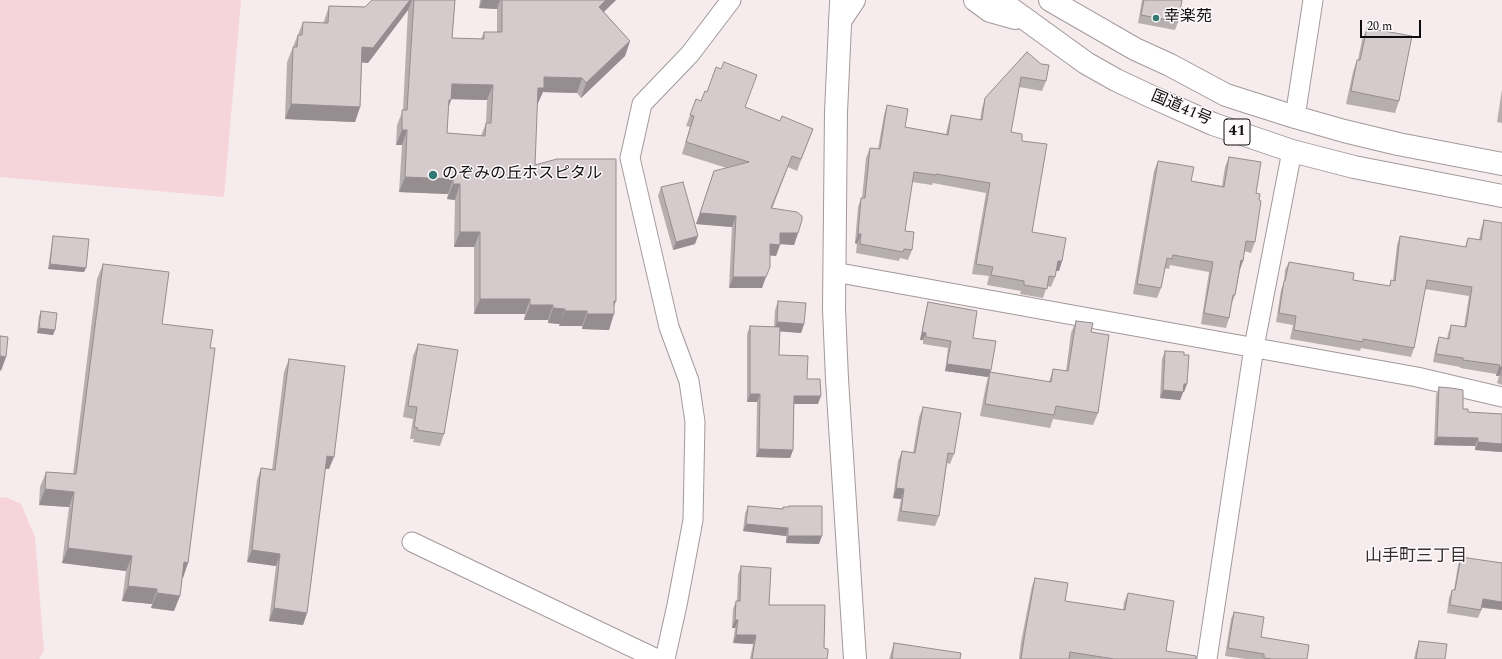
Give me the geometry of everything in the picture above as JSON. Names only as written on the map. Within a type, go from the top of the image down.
[{"type":"main road","points":[[854,0],[841,11],[836,112],[834,272],[837,379],[855,659]]},
{"type":"main road","points":[[974,0],[990,11],[1027,21]]},
{"type":"main road","name":"国道41号","points":[[999,0],[1086,63],[1116,80],[1213,124],[1292,151],[1354,168],[1502,196]]},
{"type":"main road","name":"国道41号","points":[[1050,0],[1135,49],[1170,65],[1226,96],[1344,131],[1398,144],[1502,164]]},
{"type":"street","points":[[664,659],[677,605],[693,520],[695,422],[689,381],[669,327],[630,158],[642,104],[690,54],[732,0]]},
{"type":"street","points":[[1294,117],[1314,0]]},
{"type":"street","points":[[1208,659],[1254,348],[1292,151]]},
{"type":"street","points":[[834,272],[1417,377],[1502,397]]},
{"type":"street","points":[[412,542],[657,659]]},
{"type":"shaded area","points":[[0,0],[241,0],[224,197],[0,177]]},
{"type":"shaded area","points":[[6,497],[21,504],[35,537],[44,651],[39,659],[0,659],[0,498]]},
{"type":"building","points":[[372,0],[410,0],[373,48],[362,47],[360,107],[291,104],[293,47],[297,47],[298,35],[302,35],[303,22],[328,23],[329,6],[365,7]]},
{"type":"building","points":[[414,0],[455,0],[452,38],[484,39],[484,32],[502,32],[502,0],[606,0],[599,7],[630,41],[586,83],[582,78],[544,77],[544,88],[538,88],[535,165],[557,159],[616,159],[616,301],[614,301],[614,314],[587,314],[587,311],[565,311],[565,309],[553,308],[553,305],[530,305],[530,299],[480,299],[480,232],[460,232],[460,184],[453,184],[453,179],[405,177],[407,130],[402,130],[402,110],[407,110]],"holes":[[[452,84],[493,85],[491,123],[486,123],[485,136],[447,133],[449,100],[451,100]]]},
{"type":"building","points":[[1144,0],[1182,0],[1178,22],[1141,15]]},
{"type":"building","points":[[1367,28],[1412,36],[1399,101],[1351,91],[1357,60],[1360,60]]},
{"type":"building","points":[[1027,52],[1041,64],[1049,65],[1046,81],[1021,77],[1011,132],[1022,134],[1022,141],[1047,144],[1032,232],[1066,238],[1062,261],[1058,261],[1055,277],[1049,276],[1047,289],[1024,285],[1024,281],[991,275],[993,267],[976,264],[990,183],[914,172],[905,231],[914,232],[912,250],[904,249],[903,252],[860,244],[861,234],[858,234],[861,198],[865,198],[870,148],[880,149],[887,105],[908,109],[905,127],[948,135],[951,115],[982,120],[985,98]]},
{"type":"building","points":[[724,62],[757,75],[745,107],[780,121],[782,116],[813,129],[801,159],[792,156],[771,208],[797,212],[802,216],[798,233],[780,233],[780,245],[770,244],[770,267],[766,277],[733,277],[736,216],[700,213],[714,171],[749,162],[686,142],[694,116],[690,115],[696,99],[701,101],[705,91],[707,92],[716,67],[721,69]]},
{"type":"building","points":[[1229,157],[1261,162],[1256,193],[1260,194],[1259,200],[1261,201],[1255,242],[1246,241],[1243,261],[1241,260],[1235,295],[1233,295],[1229,318],[1204,313],[1213,262],[1173,255],[1172,259],[1167,258],[1161,288],[1137,284],[1158,161],[1194,167],[1191,181],[1224,187]]},
{"type":"building","points":[[683,182],[698,236],[676,242],[661,187]]},
{"type":"building","points":[[1484,220],[1502,223],[1502,367],[1499,367],[1500,365],[1463,360],[1463,358],[1436,354],[1439,337],[1449,339],[1451,325],[1466,327],[1472,287],[1427,280],[1414,348],[1363,339],[1363,342],[1294,330],[1296,316],[1279,313],[1284,281],[1289,262],[1354,273],[1353,280],[1390,286],[1391,280],[1395,281],[1400,236],[1466,247],[1468,238],[1481,240]]},
{"type":"building","points":[[53,236],[89,239],[86,268],[50,264]]},
{"type":"building","points":[[103,264],[169,272],[162,324],[213,330],[210,348],[215,348],[188,563],[184,562],[180,596],[157,593],[157,589],[128,586],[132,556],[68,548],[74,492],[45,489],[46,472],[76,474]]},
{"type":"building","points":[[778,301],[806,303],[804,324],[777,322]]},
{"type":"building","points":[[928,302],[977,311],[973,338],[996,341],[991,370],[947,364],[951,341],[926,337],[926,333],[922,332]]},
{"type":"building","points":[[41,311],[57,313],[55,330],[39,328]]},
{"type":"building","points":[[1076,321],[1093,323],[1091,332],[1109,335],[1098,413],[1056,406],[1054,415],[985,404],[990,372],[1051,382],[1053,369],[1068,371]]},
{"type":"building","points":[[750,326],[780,327],[779,355],[808,356],[807,379],[820,379],[821,396],[794,396],[793,450],[759,449],[760,394],[750,394]]},
{"type":"building","points":[[0,336],[8,337],[6,357],[0,356]]},
{"type":"building","points":[[418,344],[458,350],[444,434],[417,430],[418,428],[414,427],[417,407],[408,406]]},
{"type":"building","points":[[1165,351],[1184,352],[1184,355],[1189,355],[1187,384],[1184,384],[1183,392],[1163,390]]},
{"type":"building","points":[[289,359],[345,366],[334,457],[327,456],[307,613],[274,608],[280,554],[252,550],[261,468],[275,470]]},
{"type":"building","points":[[1439,387],[1463,390],[1463,409],[1468,409],[1468,412],[1502,414],[1502,444],[1478,442],[1478,438],[1437,437]]},
{"type":"building","points":[[923,407],[961,413],[954,454],[948,453],[939,516],[901,511],[904,489],[896,488],[902,451],[915,453]]},
{"type":"building","points":[[748,506],[783,509],[783,507],[789,506],[822,506],[822,536],[788,536],[788,528],[746,524]]},
{"type":"building","points":[[1461,557],[1502,563],[1502,602],[1483,599],[1481,610],[1450,605],[1452,590],[1455,590]]},
{"type":"building","points":[[741,566],[771,568],[769,605],[825,605],[824,648],[828,649],[827,659],[752,659],[756,635],[736,635],[738,620],[735,620],[736,601],[740,601]]},
{"type":"building","points":[[1035,578],[1068,583],[1065,601],[1125,610],[1128,593],[1174,601],[1166,651],[1196,656],[1196,659],[1114,659],[1070,652],[1069,659],[1021,659]]},
{"type":"building","points":[[1234,612],[1264,617],[1261,637],[1309,645],[1307,659],[1264,658],[1264,654],[1228,648]]},
{"type":"building","points":[[1419,641],[1447,644],[1445,659],[1416,659]]},
{"type":"building","points":[[894,643],[961,653],[960,659],[892,659]]},
{"type":"place","name":"幸楽苑","points":[[1156,18]]},
{"type":"place","name":"のぞみの丘ホスピタル","points":[[433,175]]},
{"type":"district","name":"山手町三丁目","points":[[1416,558]]}]
